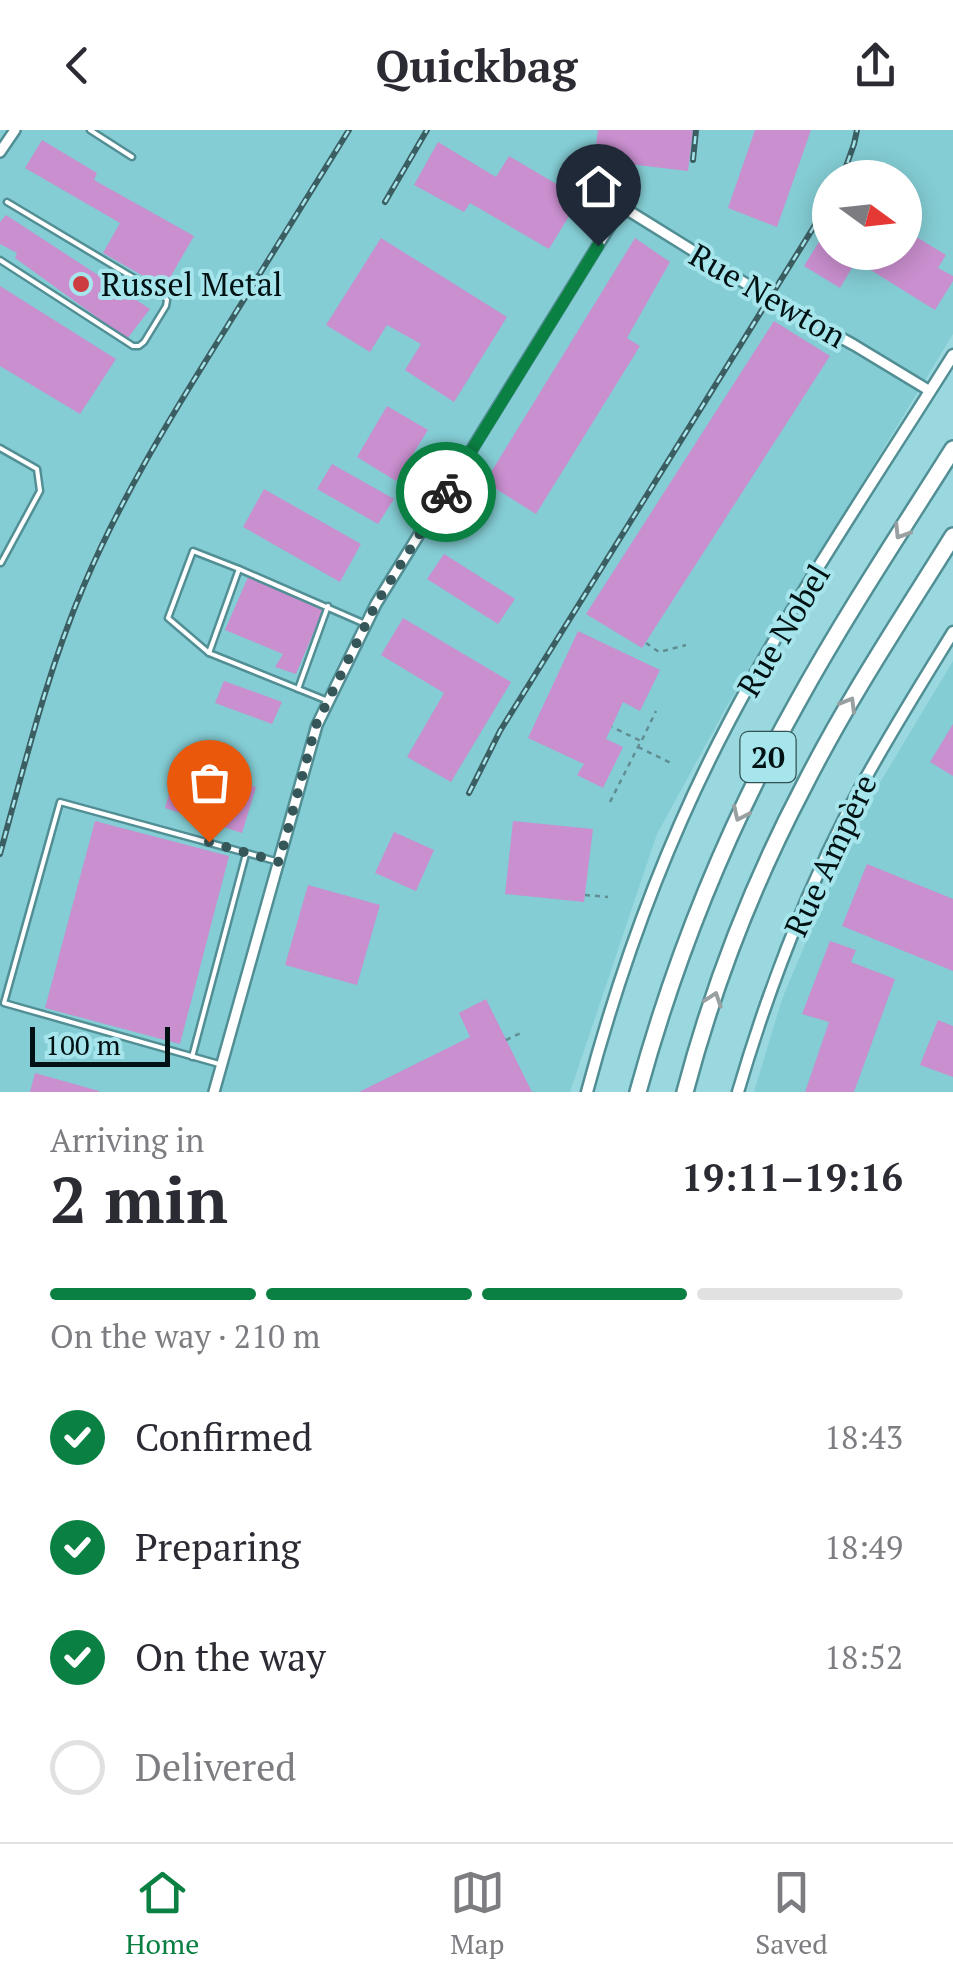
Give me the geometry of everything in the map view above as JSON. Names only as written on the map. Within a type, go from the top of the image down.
[{"type":"highway","name":"20","points":[[638,1092],[694,920],[758,777],[798,700],[953,449]]},
{"type":"highway","name":"20","points":[[685,1092],[728,958],[782,831],[845,710],[953,536]]},
{"type":"street","points":[[0,152],[15,130]]},
{"type":"street","name":"Rue Newton","points":[[214,1092],[316,725],[376,604],[618,214],[628,211],[930,392]]},
{"type":"street","name":"Rue Nobel","points":[[587,1092],[638,929],[702,776],[764,661],[953,355]]},
{"type":"street","name":"Rue Ampère","points":[[738,1092],[772,987],[818,873],[867,776],[953,632]]},
{"type":"lane","points":[[90,130],[132,157]]},
{"type":"lane","points":[[0,260],[133,346],[144,342],[166,306],[164,296],[8,202]]},
{"type":"lane","points":[[0,448],[37,469],[40,491],[2,563]]},
{"type":"lane","points":[[328,702],[208,654],[168,618],[193,551],[366,624]]},
{"type":"lane","points":[[208,654],[239,569]]},
{"type":"lane","points":[[298,689],[328,606]]},
{"type":"lane","points":[[221,1065],[4,1003],[60,802],[279,862]]},
{"type":"lane","points":[[192,1057],[246,852]]},
{"type":"path","points":[[646,643],[660,652],[686,646]]},
{"type":"path","points":[[610,802],[656,710]]},
{"type":"path","points":[[612,726],[641,741]]},
{"type":"path","points":[[638,747],[673,764]]},
{"type":"path","points":[[585,894],[608,897]]},
{"type":"path","points":[[506,1040],[523,1032]]},
{"type":"shaded area","points":[[0,130],[953,130],[953,334],[727,706],[657,834],[570,1092],[0,1092]]},
{"type":"shaded area","points":[[953,661],[953,1092],[754,1092],[782,999],[842,857],[878,786]]},
{"type":"building","points":[[598,130],[693,130],[688,171],[594,160]]},
{"type":"building","points":[[755,130],[811,130],[777,227],[728,208]]},
{"type":"building","points":[[42,140],[97,173],[94,180],[194,236],[164,288],[103,253],[120,223],[25,168]]},
{"type":"building","points":[[438,142],[496,177],[509,156],[580,198],[549,249],[470,203],[464,212],[414,185]]},
{"type":"building","name":"Russel Metal","points":[[6,215],[150,309],[127,339],[0,244],[0,222]]},
{"type":"building","points":[[381,238],[507,317],[454,402],[405,370],[421,344],[387,325],[370,352],[326,325]]},
{"type":"building","points":[[635,238],[670,262],[627,338],[640,346],[536,514],[485,482]]},
{"type":"building","points":[[922,240],[946,255],[938,268],[953,276],[953,281],[935,310],[871,270],[922,270]]},
{"type":"building","points":[[812,253],[812,270],[851,270],[840,288],[804,266]]},
{"type":"building","points":[[0,286],[116,359],[80,414],[0,366]]},
{"type":"building","points":[[774,321],[830,356],[642,648],[586,614]]},
{"type":"building","points":[[387,406],[428,430],[396,481],[357,457]]},
{"type":"building","points":[[332,464],[394,499],[378,524],[317,489]]},
{"type":"building","points":[[264,489],[361,544],[340,582],[243,527]]},
{"type":"building","points":[[444,554],[515,599],[498,624],[427,579]]},
{"type":"building","points":[[248,577],[324,608],[296,674],[275,667],[283,654],[225,630]]},
{"type":"building","points":[[403,618],[511,682],[451,782],[407,757],[444,693],[381,655]]},
{"type":"building","points":[[578,631],[660,670],[640,711],[623,702],[606,739],[623,747],[603,788],[577,775],[584,764],[528,738]]},
{"type":"building","points":[[224,681],[282,702],[272,724],[215,703]]},
{"type":"building","points":[[953,724],[953,776],[930,762]]},
{"type":"building","points":[[178,762],[256,787],[242,833],[165,808]]},
{"type":"building","points":[[95,821],[229,856],[180,1044],[45,1008]]},
{"type":"building","points":[[513,821],[593,829],[584,902],[505,894]]},
{"type":"building","points":[[394,832],[434,850],[416,891],[375,873]]},
{"type":"building","points":[[867,864],[953,899],[953,971],[842,926]]},
{"type":"building","points":[[308,885],[380,905],[357,985],[285,965]]},
{"type":"building","points":[[830,941],[856,950],[851,962],[895,979],[854,1092],[805,1092],[829,1022],[802,1014]]},
{"type":"building","points":[[486,999],[532,1092],[359,1092],[470,1037],[459,1013]]},
{"type":"building","points":[[938,1020],[953,1026],[953,1077],[920,1065]]},
{"type":"building","points":[[35,1073],[99,1091],[99,1092],[30,1092]]},
{"type":"railway","points":[[0,854],[48,684],[98,553],[165,428],[349,130]]},
{"type":"railway","points":[[385,202],[427,130]]},
{"type":"railway","points":[[693,160],[696,130]]},
{"type":"railway","points":[[848,160],[857,130]]},
{"type":"railway","points":[[469,793],[500,731],[812,230]]},
{"type":"way so far","points":[[209,842],[279,862],[316,725],[376,604],[446,492]]},
{"type":"place","name":"Russel Metal","points":[[81,284]]},
{"type":"route","points":[[446,492],[598,246]]}]
